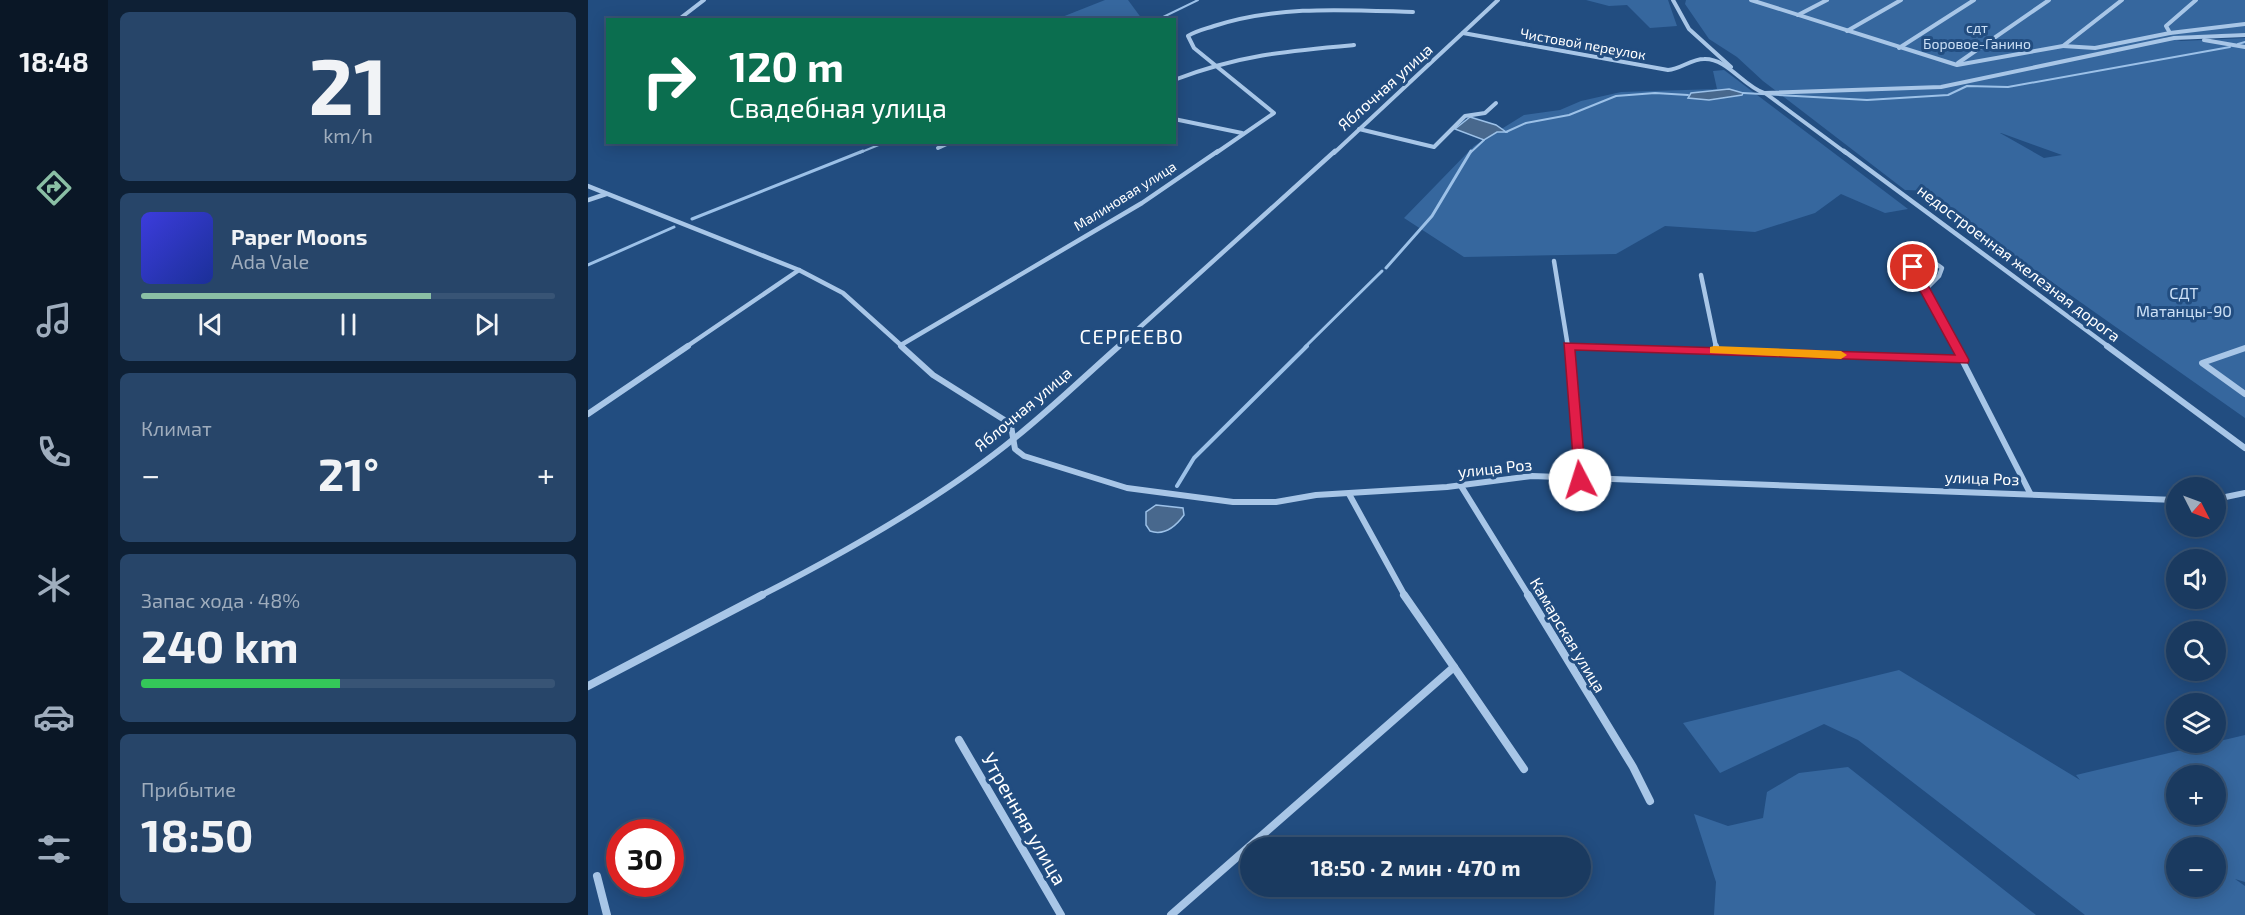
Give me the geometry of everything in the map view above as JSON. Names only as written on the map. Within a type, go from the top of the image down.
[{"type":"street","points":[[681,18],[704,0]]},
{"type":"street","name":"Яблочная улица","points":[[588,686],[816,567],[934,495],[1015,438],[1255,226],[1498,0]]},
{"type":"street","name":"недостроенная железная дорога","points":[[1673,0],[1681,19],[1695,36],[1755,86],[2245,448]]},
{"type":"street","points":[[1751,0],[1899,48],[1957,64],[2063,46],[2095,48],[2170,33],[2245,24]]},
{"type":"street","points":[[1798,15],[1827,0]]},
{"type":"street","points":[[1847,31],[1900,0]]},
{"type":"street","points":[[1899,48],[1974,0]]},
{"type":"street","points":[[1957,64],[2049,0]]},
{"type":"street","points":[[2063,46],[2122,0]]},
{"type":"street","points":[[2170,33],[2166,26],[2196,0]]},
{"type":"street","points":[[1215,64],[1190,42],[1188,36],[1229,20],[1305,9],[1413,12]]},
{"type":"street","name":"Чистовой переулок","points":[[1463,33],[1668,70],[1682,69],[1696,60],[1711,59],[1757,91],[1764,93],[1941,87],[2174,38],[2193,38]]},
{"type":"street","points":[[2193,38],[2245,35]]},
{"type":"street","points":[[2193,38],[2245,47]]},
{"type":"street","points":[[1176,79],[1215,64],[1268,52],[1354,45]]},
{"type":"street","name":"Малиновая улица","points":[[901,345],[1142,203],[1274,113],[1215,64]]},
{"type":"street","points":[[1359,129],[1434,147],[1465,117],[1485,113],[1496,103]]},
{"type":"street","points":[[1176,119],[1242,133]]},
{"type":"street","points":[[938,148],[947,144]]},
{"type":"street","points":[[588,186],[799,270],[843,293],[933,375],[1006,421],[1011,426],[1015,438]]},
{"type":"street","points":[[588,200],[606,194]]},
{"type":"street","points":[[1926,289],[1940,276],[1942,268],[1932,261],[1918,259],[1913,267],[2030,493]]},
{"type":"street","points":[[1554,261],[1568,346],[1580,480]]},
{"type":"street","points":[[588,414],[799,270]]},
{"type":"street","points":[[1701,275],[1717,350]]},
{"type":"street","points":[[1568,346],[1963,360]]},
{"type":"street","points":[[2245,348],[2202,363],[2245,394]]},
{"type":"street","name":"улица Роз","points":[[1015,438],[1015,449],[1024,456],[1127,488],[1233,502],[1276,502],[1316,495],[1461,486],[1532,476],[1580,480],[2030,493],[2166,500]]},
{"type":"street","name":"Камарская улица","points":[[1461,486],[1633,767],[1650,801]]},
{"type":"street","points":[[2226,498],[2245,493]]},
{"type":"street","points":[[1349,494],[1395,582],[1524,769]]},
{"type":"street","points":[[1172,915],[1454,667]]},
{"type":"street","name":"Утренняя улица","points":[[959,740],[1061,915]]},
{"type":"street","points":[[597,876],[607,915]]},
{"type":"green space","points":[[1105,0],[1128,0],[1141,18],[1060,18]]},
{"type":"green space","points":[[1586,0],[1668,0],[1677,26],[1650,28],[1627,5],[1609,6]]},
{"type":"green space","points":[[1686,0],[2245,0],[2245,33],[2164,37],[2181,41],[2245,38],[2245,418],[1937,201],[1932,191],[1905,190],[1763,81],[1737,57],[1709,39],[1685,4]],"holes":[[[2000,133],[2062,155],[2044,158]]]},
{"type":"green space","points":[[1724,70],[1908,209],[1885,213],[1841,194],[1815,213],[1755,232],[1665,226],[1616,254],[1464,257],[1404,218],[1474,146],[1524,115],[1560,110],[1581,101],[1621,92],[1717,89],[1713,71]]},
{"type":"green space","points":[[1899,670],[2080,780],[2076,775],[2169,753],[2226,753],[2226,739],[2245,735],[2245,882],[2235,879],[2245,886],[2245,915],[2085,915],[1858,740],[1824,724],[1720,773],[1683,723]]},
{"type":"green space","points":[[1848,767],[2036,915],[1714,915],[1716,882],[1694,814],[1728,826],[1763,818],[1767,792],[1799,773]]},
{"type":"shaded area","points":[[1729,89],[1743,93],[1709,100],[1688,98],[1691,93]]},
{"type":"shaded area","points":[[1470,117],[1496,125],[1506,132],[1497,132],[1484,140],[1455,129]]},
{"type":"shaded area","points":[[1156,505],[1183,508],[1184,515],[1165,531],[1150,531],[1146,525],[1146,512]]},
{"type":"waterway","points":[[1161,18],[1198,0]]},
{"type":"waterway","points":[[2238,44],[2245,42]]},
{"type":"waterway","points":[[1743,93],[1867,100],[1948,95],[1967,86],[2008,87],[2230,47]]},
{"type":"waterway","points":[[1506,132],[1526,123],[1569,115],[1616,96],[1655,93],[1688,95]]},
{"type":"waterway","points":[[1470,153],[1484,140]]},
{"type":"waterway","points":[[859,153],[881,144]]},
{"type":"waterway","points":[[692,219],[863,151]]},
{"type":"waterway","points":[[1386,268],[1432,216],[1471,151]]},
{"type":"waterway","points":[[588,265],[674,227]]},
{"type":"waterway","points":[[1305,347],[1382,271]]},
{"type":"waterway","points":[[1177,486],[1194,458],[1307,346]]},
{"type":"slow traffic","points":[[1714,350],[1841,355]]},
{"type":"district","name":"СЕРГЕЕВО","points":[[1132,337]]},
{"type":"route","points":[[1580,480],[1568,346],[1963,360],[1913,267]]},
{"type":"park label","name":"сдт Боровое-Ганино","points":[[1977,36]]},
{"type":"park label","name":"СДТ Матанцы-90","points":[[2184,302]]}]
